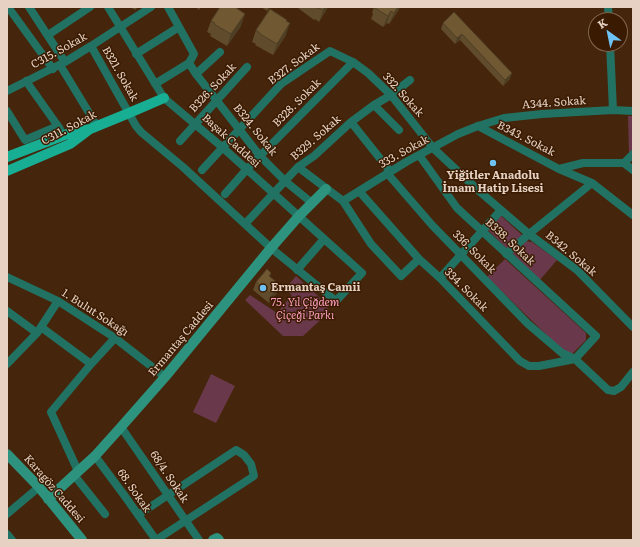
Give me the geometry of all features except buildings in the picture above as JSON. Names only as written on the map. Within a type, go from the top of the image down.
[{"type":"main road","name":"C311. Sokak","points":[[7,171],[70,144],[93,127],[164,98]]},
{"type":"main road","points":[[7,158],[75,131],[93,127]]},
{"type":"main road","name":"Ermantaş Caddesi","points":[[48,499],[95,456],[165,377],[271,248],[299,216],[326,189]]},
{"type":"main road","name":"Karagöz Caddesi","points":[[9,460],[39,487],[82,540]]},
{"type":"main road","points":[[213,540],[217,538],[219,540]]},
{"type":"street","points":[[8,7],[59,65]]},
{"type":"street","points":[[29,7],[48,35],[59,65],[93,127]]},
{"type":"street","points":[[48,35],[90,7]]},
{"type":"street","name":"Başak Caddesi","points":[[108,7],[164,98],[195,123],[362,273],[336,301]]},
{"type":"street","name":"C315. Sokak","points":[[7,91],[59,65],[92,46],[150,7]]},
{"type":"street","points":[[155,84],[189,63],[194,54],[168,7]]},
{"type":"street","points":[[136,54],[179,27]]},
{"type":"street","name":"B321. Sokak","points":[[92,46],[136,126],[141,132],[183,167],[271,248],[336,301]]},
{"type":"street","name":"332. Sokak","points":[[330,51],[353,62],[368,73],[391,95],[433,148]]},
{"type":"street","name":"B327. Sokak","points":[[202,170],[281,84],[330,51]]},
{"type":"street","points":[[196,74],[220,52]]},
{"type":"street","points":[[610,52],[613,110]]},
{"type":"street","name":"B328. Sokak","points":[[225,194],[247,169],[353,62]]},
{"type":"street","name":"B324. Sokak","points":[[189,63],[260,156],[285,181],[312,203]]},
{"type":"street","name":"B326. Sokak","points":[[180,141],[247,67]]},
{"type":"street","name":"B329. Sokak","points":[[245,224],[298,167],[314,156],[351,122],[374,105],[391,95],[410,80]]},
{"type":"street","points":[[26,81],[65,135]]},
{"type":"street","points":[[374,105],[399,130]]},
{"type":"street","name":"A344. Sokak","points":[[478,126],[504,118],[542,114],[613,110],[633,111]]},
{"type":"street","points":[[7,111],[25,140],[58,126]]},
{"type":"street","name":"336. Sokak","points":[[351,122],[432,225],[528,324],[562,353],[575,359],[608,390],[614,391],[620,387],[633,372]]},
{"type":"street","name":"333. Sokak","points":[[343,201],[419,155],[458,134],[478,126]]},
{"type":"street","name":"B343. Sokak","points":[[478,126],[559,169],[583,163],[624,163]]},
{"type":"street","name":"B342. Sokak","points":[[433,148],[500,210],[577,270],[633,327]]},
{"type":"street","points":[[633,154],[624,163],[633,170]]},
{"type":"street","name":"B338. Sokak","points":[[419,155],[457,208],[596,336],[575,359]]},
{"type":"street","points":[[298,167],[343,201],[371,244],[401,276],[419,259]]},
{"type":"street","points":[[559,169],[592,183],[633,215]]},
{"type":"street","name":"B342. Sokak","points":[[506,254],[592,183]]},
{"type":"street","name":"334. Sokak","points":[[359,191],[419,259],[440,278],[520,361],[529,366],[539,366],[575,359]]},
{"type":"street","points":[[440,278],[500,210]]},
{"type":"street","points":[[298,270],[324,240]]},
{"type":"street","name":"1. Bulut Sokağı","points":[[7,277],[58,301],[115,338],[165,377]]},
{"type":"street","points":[[7,364],[39,330],[58,301]]},
{"type":"street","points":[[7,311],[91,364]]},
{"type":"street","points":[[105,514],[76,473],[51,412],[115,338]]},
{"type":"street","name":"68/4. Sokak","points":[[121,427],[198,540]]},
{"type":"street","points":[[138,515],[236,450],[244,455],[251,464],[254,476],[186,522],[156,540]]},
{"type":"street","name":"68. Sokak","points":[[95,456],[156,540]]},
{"type":"street","points":[[7,514],[39,487]]},
{"type":"green space","points":[[628,116],[633,116],[633,150],[629,154]]},
{"type":"green space","points":[[500,215],[522,235],[507,249],[487,229]]},
{"type":"green space","points":[[525,241],[532,242],[557,260],[539,281],[512,253]]},
{"type":"green space","points":[[505,259],[586,333],[586,340],[571,355],[565,353],[487,277]]},
{"type":"green space","name":"75. Yıl Çiğdem Çiçeği Parkı","points":[[296,276],[327,304],[329,312],[303,336],[283,336],[245,300],[250,295],[277,313],[292,295],[285,289]]},
{"type":"green space","points":[[211,374],[235,386],[216,423],[193,412]]},
{"type":"place","name":"Yiğitler Anadolu İmam Hatip Lisesi","points":[[493,163]]},
{"type":"place","name":"Ermantaş Camii","points":[[263,288]]}]
